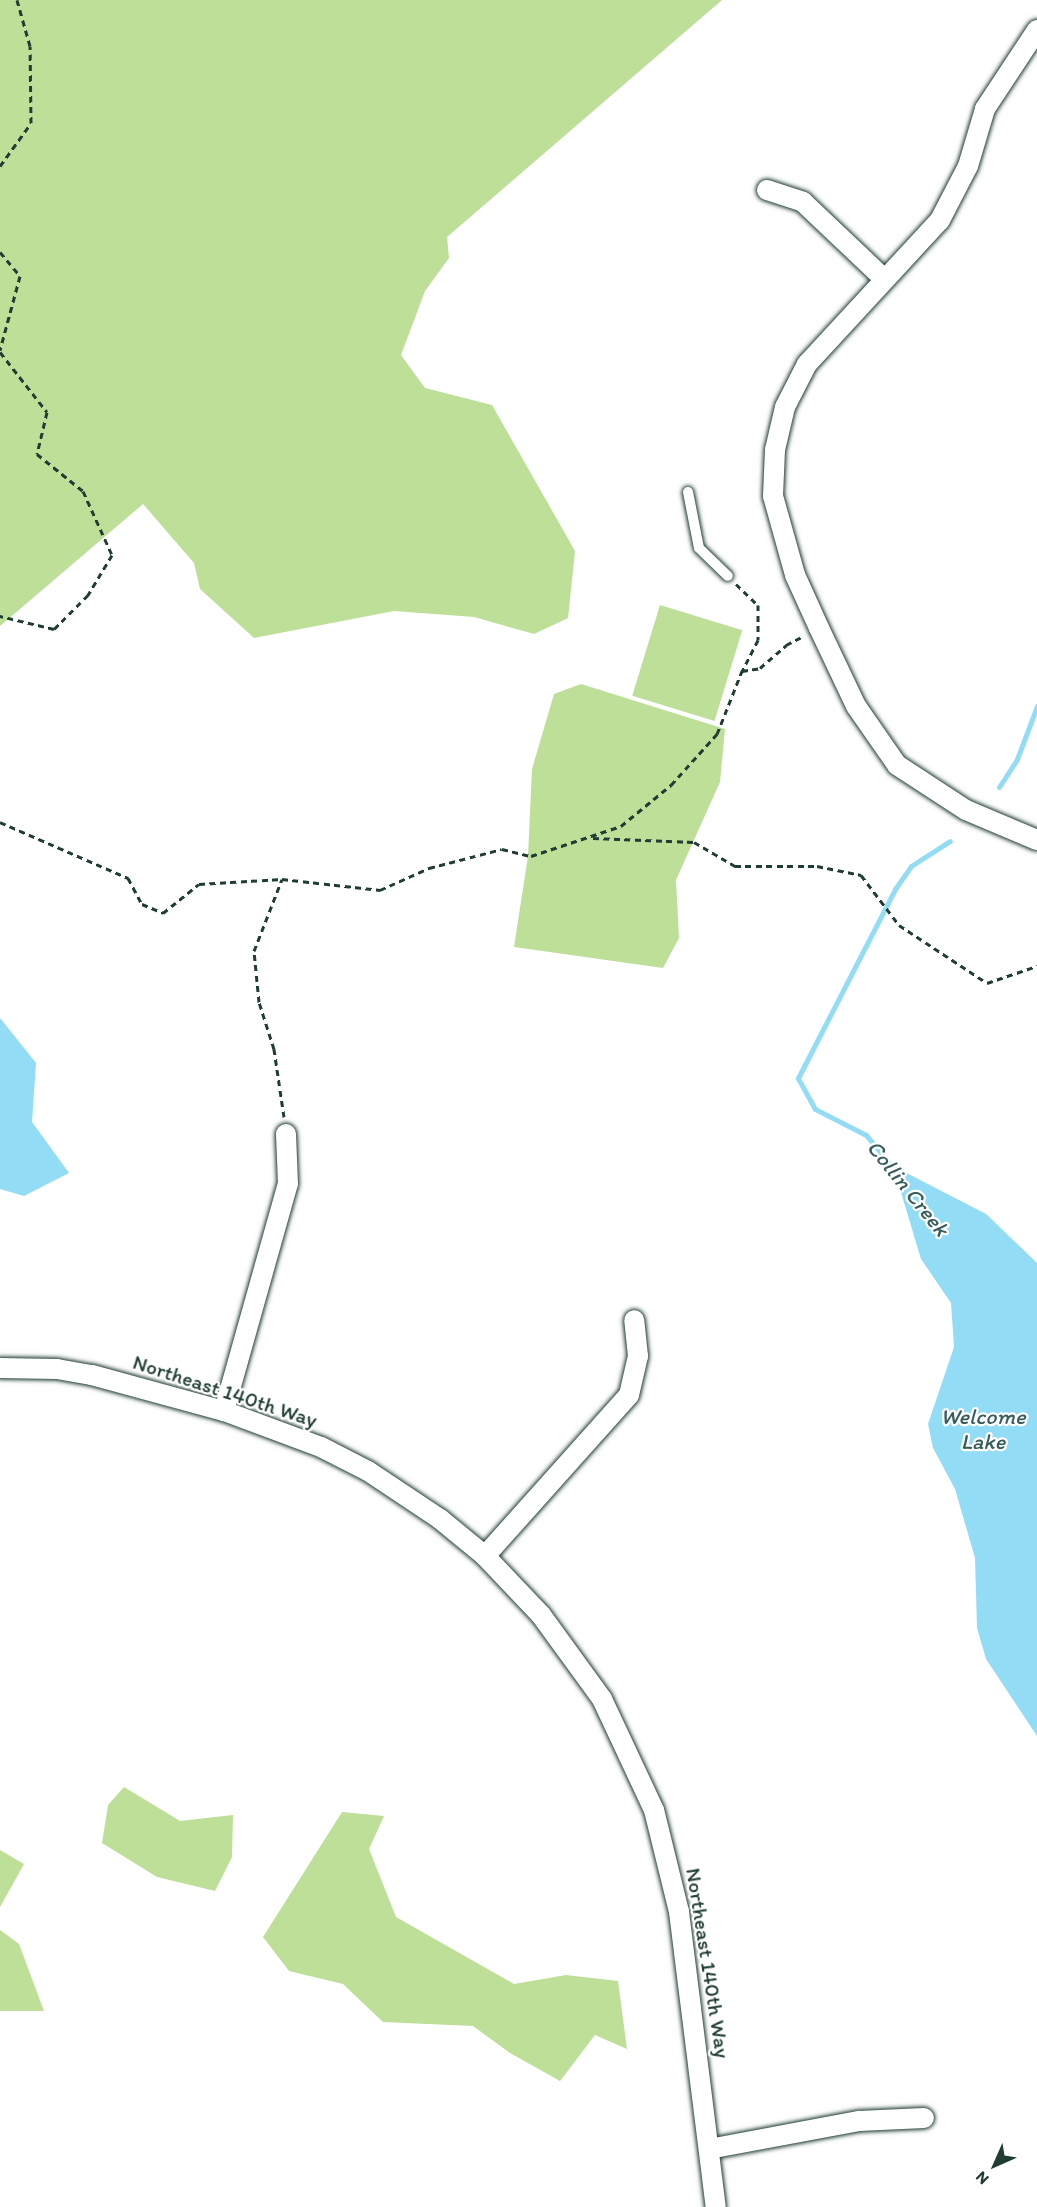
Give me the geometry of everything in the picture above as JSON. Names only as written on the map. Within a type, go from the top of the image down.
[{"type":"street","points":[[1037,30],[985,109],[968,166],[940,220],[807,364],[785,408],[775,450],[773,496],[795,575],[819,628],[856,706],[897,765],[966,810],[1037,840]]},
{"type":"street","points":[[767,190],[803,202],[884,279]]},
{"type":"street","points":[[224,1411],[288,1185],[286,1134]]},
{"type":"street","points":[[485,1556],[629,1395],[638,1356],[634,1320]]},
{"type":"street","name":"Northeast 140th Way","points":[[0,1368],[57,1369],[92,1375],[224,1411],[289,1433],[368,1471],[440,1519],[485,1556],[541,1615],[583,1669],[617,1728],[654,1810],[679,1912],[716,2207]]},
{"type":"street","points":[[709,2149],[859,2121],[924,2118]]},
{"type":"lane","points":[[688,492],[699,548],[728,576]]},
{"type":"path","points":[[0,166],[31,123],[30,46],[17,0]]},
{"type":"path","points":[[0,252],[20,276],[0,351],[47,412],[37,454],[83,491],[112,555],[88,596],[54,629],[0,616]]},
{"type":"path","points":[[0,822],[128,878],[142,904],[163,913],[199,884],[282,879],[380,890],[429,868],[502,849],[531,855],[591,837],[621,826],[679,776],[717,734],[742,671],[758,640],[758,605],[728,576]]},
{"type":"path","points":[[742,671],[760,668],[786,645],[819,628]]},
{"type":"path","points":[[591,837],[694,842],[735,866],[817,866],[861,875],[899,925],[987,984],[1037,966]]},
{"type":"path","points":[[282,879],[254,951],[259,1002],[274,1049],[286,1134]]},
{"type":"green space","points":[[0,0],[722,0],[447,237],[449,258],[425,291],[401,355],[425,388],[492,405],[575,551],[568,618],[534,634],[474,617],[394,611],[254,638],[200,589],[194,563],[143,504],[0,626]]},
{"type":"green space","points":[[660,605],[742,630],[714,721],[632,696]]},
{"type":"green space","points":[[581,684],[725,729],[720,782],[676,880],[679,938],[663,968],[514,947],[528,856],[532,769],[554,694]]},
{"type":"green space","points":[[124,1787],[180,1821],[233,1815],[232,1857],[215,1891],[157,1877],[102,1843],[108,1805]]},
{"type":"green space","points":[[342,1812],[384,1816],[369,1849],[396,1917],[514,1984],[566,1975],[618,1981],[627,2049],[595,2035],[560,2081],[510,2053],[473,2026],[383,2022],[343,1984],[289,1971],[263,1937]]},
{"type":"green space","points":[[0,1850],[24,1864],[0,1907]]},
{"type":"green space","points":[[0,1930],[19,1944],[44,2011],[0,2011]]},
{"type":"water","points":[[0,1018],[36,1063],[32,1122],[69,1173],[24,1196],[0,1189]]},
{"type":"water","name":"Welcome Lake","points":[[893,1166],[986,1214],[1037,1263],[1037,1736],[986,1659],[977,1628],[975,1558],[955,1489],[933,1448],[928,1424],[954,1347],[951,1303],[921,1259]]},
{"type":"waterway","name":"Collin Creek","points":[[999,787],[1017,759],[1037,706]]},
{"type":"waterway","name":"Collin Creek","points":[[896,1171],[866,1135],[815,1109],[798,1078],[895,889],[911,866],[950,841]]}]
